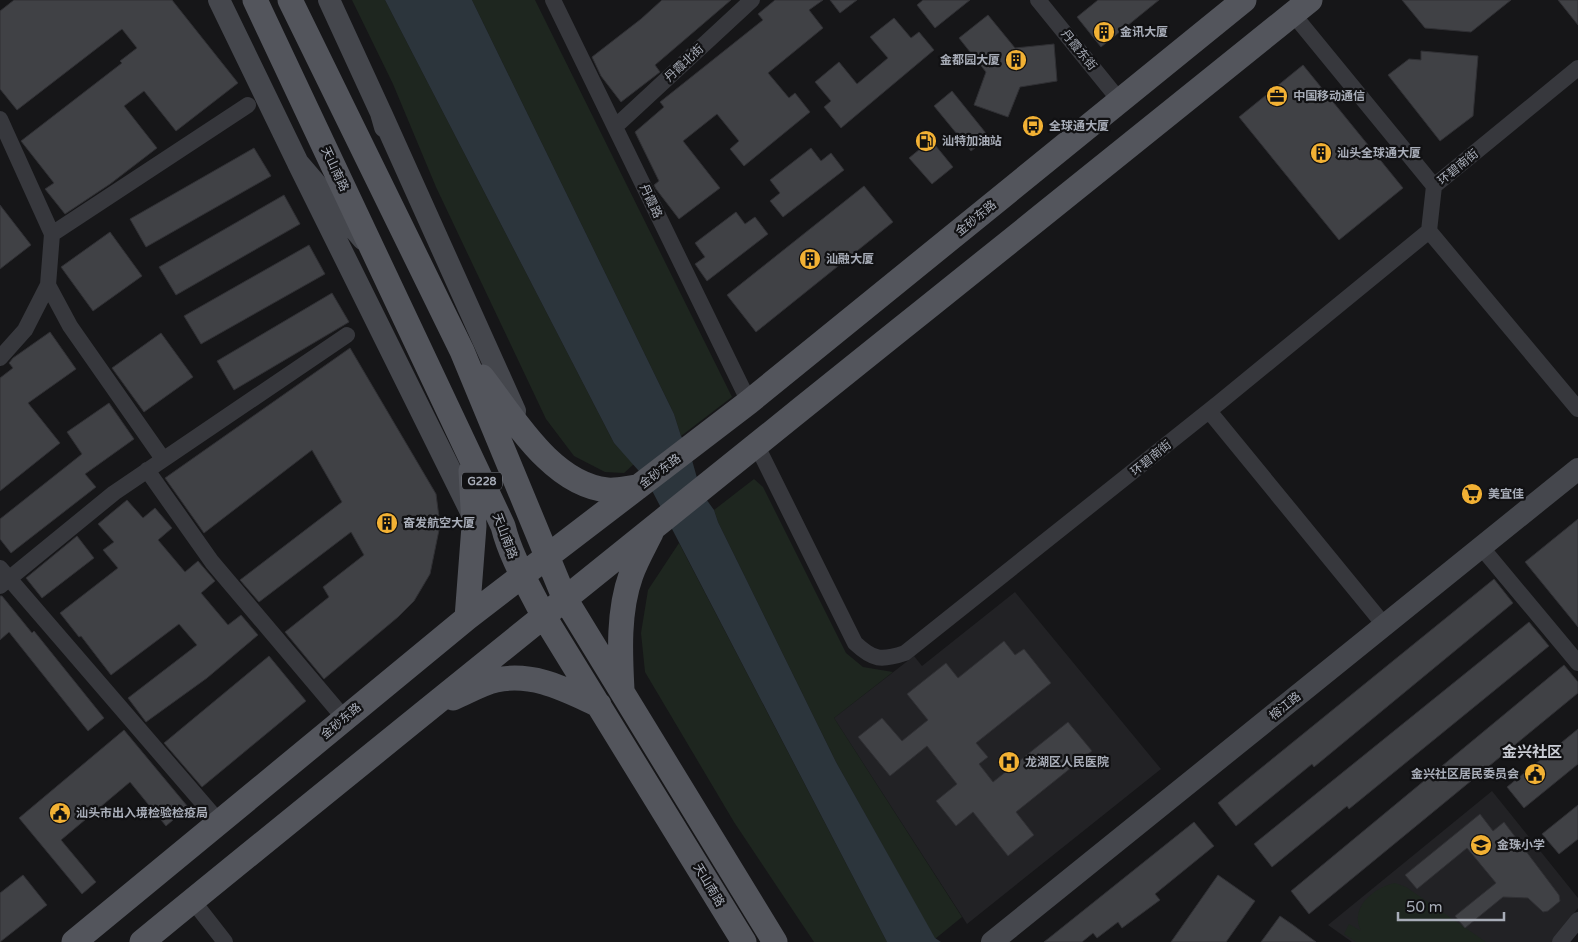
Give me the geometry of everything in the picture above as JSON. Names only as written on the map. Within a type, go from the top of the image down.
[{"type":"main road","points":[[219,0],[474,516]]},
{"type":"main road","name":"天山南路","points":[[256,0],[503,526],[509,550],[543,614],[744,942]]},
{"type":"main road","name":"G228","points":[[290,0],[462,352],[546,558],[564,597],[775,942]]},
{"type":"main road","points":[[328,0],[524,430]]},
{"type":"main road","name":"金砂东路","points":[[74,942],[220,824],[344,718],[467,618],[749,402],[1244,0]]},
{"type":"main road","points":[[142,942],[564,597],[710,484],[1302,7]]},
{"type":"main road","points":[[381,113],[416,257]]},
{"type":"main road","points":[[298,163],[375,253]]},
{"type":"main road","points":[[462,352],[541,452],[562,473],[582,485],[608,491],[640,486]]},
{"type":"main road","points":[[467,618],[474,516],[470,456]]},
{"type":"main road","name":"榕江路","points":[[992,942],[1578,469]]},
{"type":"main road","points":[[622,693],[620,650],[623,612],[630,576],[657,525]]},
{"type":"main road","points":[[426,710],[495,680],[526,676],[561,687],[600,705]]},
{"type":"street","name":"丹霞路","points":[[553,0],[749,402]]},
{"type":"street","name":"丹霞北街","points":[[616,126],[752,0]]},
{"type":"street","name":"丹霞东街","points":[[1038,0],[1120,101]]},
{"type":"street","points":[[1302,7],[1434,186]]},
{"type":"street","name":"环碧南街","points":[[757,446],[855,643],[868,655],[886,660],[905,653],[1209,411],[1429,231],[1434,186],[1578,68]]},
{"type":"street","points":[[52,234],[248,105]]},
{"type":"street","points":[[0,119],[52,234],[48,285],[25,330],[0,358]]},
{"type":"street","points":[[1429,231],[1578,409]]},
{"type":"street","points":[[48,285],[70,326],[164,459]]},
{"type":"street","points":[[220,824],[3,578],[114,493],[347,335]]},
{"type":"street","points":[[1209,411],[1385,626]]},
{"type":"street","points":[[148,470],[212,562],[344,718]]},
{"type":"street","points":[[1482,548],[1578,663]]},
{"type":"street","points":[[193,901],[225,942]]},
{"type":"street","points":[[1560,942],[1578,920]]},
{"type":"shaded area","points":[[352,0],[385,0],[614,443],[634,464],[624,473],[605,472],[574,456],[546,419],[436,187],[393,84]]},
{"type":"shaded area","points":[[385,0],[472,0],[674,414],[681,436],[688,446],[701,492],[714,510],[718,522],[836,762],[935,938],[941,942],[887,942],[646,479],[614,443]]},
{"type":"shaded area","points":[[472,0],[535,0],[732,397],[681,436],[674,414]]},
{"type":"shaded area","points":[[754,479],[763,487],[846,653],[863,667],[893,672],[834,718],[962,917],[935,939],[836,762],[718,522],[714,510]]},
{"type":"shaded area","points":[[679,543],[887,942],[814,942],[734,822],[645,672],[641,633],[648,590]]},
{"type":"shaded area","name":"龙湖区人民医院","points":[[1015,592],[1161,769],[967,924],[834,718],[914,656],[922,666]]},
{"type":"shaded area","name":"金珠小学","points":[[1492,791],[1578,898],[1578,908],[1552,942],[1352,942],[1328,925]]},
{"type":"shaded area","points":[[1395,883],[1406,887],[1486,942],[1356,942],[1344,934],[1349,924],[1361,931],[1358,914],[1361,907],[1379,889]]},
{"type":"building","points":[[14,0],[172,0],[238,83],[176,131],[144,91],[124,106],[157,148],[110,184],[65,214],[45,189],[54,183],[21,141],[122,63],[120,61],[137,48],[122,29],[17,110],[0,89],[0,11]]},
{"type":"building","points":[[662,0],[731,0],[655,65],[660,72],[621,102],[601,76],[592,57]]},
{"type":"building","points":[[775,0],[823,0],[809,10],[823,28],[768,73],[789,98],[795,93],[810,112],[744,166],[730,149],[739,141],[717,114],[683,141],[720,188],[679,219],[656,189],[654,185],[659,181],[635,132],[664,107],[660,102],[763,20],[758,14]]},
{"type":"building","points":[[830,0],[857,0],[840,13]]},
{"type":"building","points":[[923,0],[970,0],[935,28],[917,5]]},
{"type":"building","name":"金讯大厦","points":[[1098,0],[1159,0],[1101,47],[1077,17]]},
{"type":"building","points":[[1402,0],[1511,0],[1471,32],[1425,28]]},
{"type":"building","points":[[1558,0],[1578,0],[1578,25]]},
{"type":"building","name":"金都园大厦","points":[[988,15],[1015,48],[1054,44],[1057,81],[1020,87],[1008,117],[974,105],[986,72],[959,38]]},
{"type":"building","points":[[894,18],[911,38],[919,32],[934,50],[841,128],[824,107],[831,101],[815,82],[839,62],[857,84],[888,58],[870,37]]},
{"type":"building","points":[[1421,51],[1478,56],[1473,116],[1440,141],[1388,75],[1409,59],[1421,60]]},
{"type":"building","name":"汕头全球通大厦","points":[[1303,65],[1403,188],[1339,240],[1239,117]]},
{"type":"building","points":[[952,91],[989,137],[971,151],[934,106]]},
{"type":"building","points":[[931,140],[953,167],[932,184],[909,158]]},
{"type":"building","points":[[254,148],[271,176],[146,247],[130,219]]},
{"type":"building","points":[[811,148],[821,161],[831,153],[844,170],[783,217],[770,201],[780,193],[770,180]]},
{"type":"building","name":"汕融大厦","points":[[864,186],[893,222],[756,332],[727,295]]},
{"type":"building","points":[[284,195],[300,224],[176,295],[159,267]]},
{"type":"building","points":[[0,205],[31,245],[0,269]]},
{"type":"building","points":[[736,212],[745,224],[755,217],[768,234],[707,281],[695,264],[705,257],[695,243]]},
{"type":"building","points":[[110,232],[142,276],[93,311],[61,267]]},
{"type":"building","points":[[309,245],[325,274],[201,344],[184,316]]},
{"type":"building","points":[[332,293],[349,322],[234,390],[217,361]]},
{"type":"building","points":[[50,332],[76,369],[28,403],[60,443],[0,491],[0,378],[13,368],[9,363],[13,358]]},
{"type":"building","points":[[161,333],[193,377],[144,412],[112,368]]},
{"type":"building","points":[[350,348],[436,494],[440,525],[430,574],[414,601],[398,617],[324,679],[285,632],[329,597],[323,587],[364,555],[351,532],[259,602],[240,580],[342,502],[312,450],[204,533],[165,478]]},
{"type":"building","points":[[109,403],[134,439],[85,474],[96,487],[11,553],[0,539],[0,519],[82,454],[67,432]]},
{"type":"building","points":[[127,500],[143,518],[155,508],[172,528],[158,540],[185,572],[198,561],[215,581],[201,593],[228,625],[241,615],[258,635],[207,678],[146,722],[128,698],[197,645],[179,624],[111,675],[81,636],[79,637],[60,613],[118,568],[103,550],[114,542],[98,524]]},
{"type":"building","points":[[1578,519],[1578,627],[1525,562]]},
{"type":"building","points":[[77,536],[94,558],[42,598],[26,578]]},
{"type":"building","points":[[1494,579],[1513,603],[1314,767],[1312,764],[1236,826],[1218,803]]},
{"type":"building","points":[[0,596],[2,596],[32,633],[34,631],[104,718],[88,731],[9,632],[0,640]]},
{"type":"building","points":[[1529,622],[1549,646],[1349,809],[1347,806],[1272,867],[1254,844]]},
{"type":"building","points":[[1004,641],[1015,655],[1024,649],[1051,683],[976,743],[988,757],[979,764],[993,782],[1068,722],[1092,751],[1016,812],[1034,835],[1008,856],[973,812],[956,826],[936,801],[957,784],[927,746],[890,776],[858,737],[882,718],[902,741],[928,720],[907,694],[946,663],[958,678]]},
{"type":"building","points":[[269,656],[306,701],[202,787],[164,743]]},
{"type":"building","points":[[1564,665],[1578,682],[1578,693],[1309,914],[1291,891]]},
{"type":"building","points":[[1578,729],[1578,764],[1524,808],[1507,787]]},
{"type":"building","name":"汕头市出入境检验检疫局","points":[[124,730],[188,807],[166,826],[130,782],[61,840],[96,882],[82,894],[19,818]]},
{"type":"building","points":[[1578,805],[1578,839],[1559,854],[1542,834]]},
{"type":"building","points":[[1480,814],[1493,831],[1504,822],[1559,895],[1560,901],[1548,911],[1543,912],[1528,898],[1503,897],[1465,928],[1455,916],[1496,883],[1467,848],[1417,889],[1405,875]]},
{"type":"building","points":[[1194,822],[1214,846],[1155,894],[1160,900],[1122,928],[1118,922],[1097,938],[1093,933],[1082,942],[1044,942]]},
{"type":"building","points":[[23,875],[47,905],[0,942],[0,893]]},
{"type":"building","points":[[1218,875],[1255,901],[1226,942],[1171,942]]},
{"type":"building","points":[[1280,916],[1293,925],[1316,942],[1261,942]]},
{"type":"place","name":"金讯大厦","points":[[1104,32]]},
{"type":"place","name":"金都园大厦","points":[[1016,60]]},
{"type":"place","name":"中国移动通信","points":[[1277,96]]},
{"type":"place","name":"全球通大厦","points":[[1033,126]]},
{"type":"place","name":"汕特加油站","points":[[926,141]]},
{"type":"place","name":"汕头全球通大厦","points":[[1321,153]]},
{"type":"place","name":"汕融大厦","points":[[810,259]]},
{"type":"place","name":"美宜佳","points":[[1472,494]]},
{"type":"place","name":"奋发航空大厦","points":[[387,523]]},
{"type":"place","name":"龙湖区人民医院","points":[[1009,762]]},
{"type":"place","name":"金兴社区居民委员会","points":[[1535,774]]},
{"type":"place","name":"汕头市出入境检验检疫局","points":[[60,813]]},
{"type":"place","name":"金珠小学","points":[[1481,845]]},
{"type":"district","name":"金兴社区","points":[[1532,752]]}]
